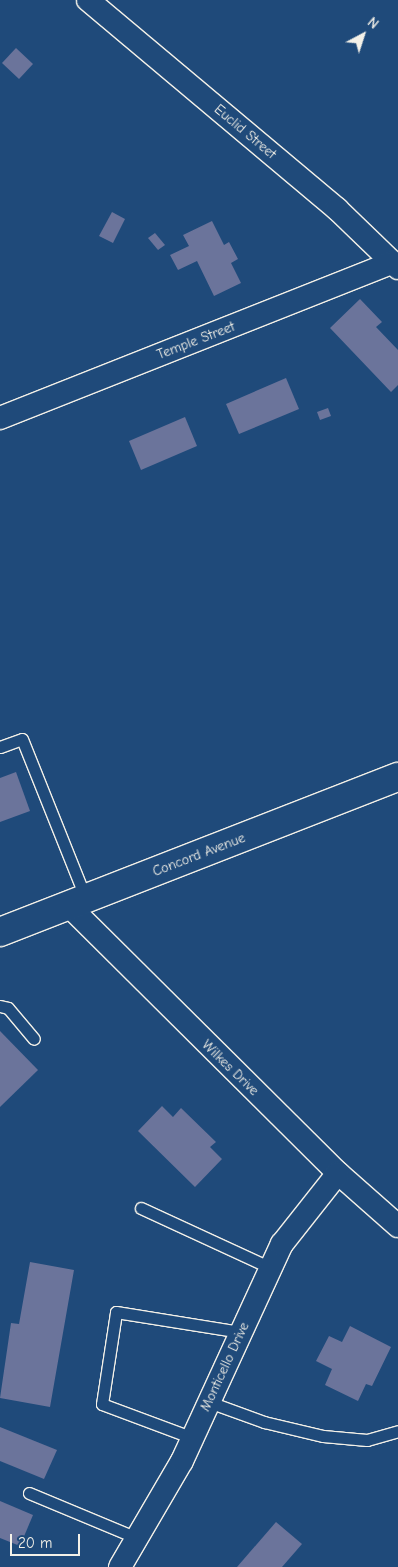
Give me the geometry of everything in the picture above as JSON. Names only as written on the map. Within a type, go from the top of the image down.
[{"type":"street","name":"Euclid Street","points":[[88,0],[337,209],[395,266]]},
{"type":"street","name":"Temple Street","points":[[0,418],[395,266]]},
{"type":"street","name":"Concord Avenue","points":[[0,932],[398,777]]},
{"type":"street","name":"Wilkes Drive","points":[[77,902],[338,1173],[398,1226]]},
{"type":"street","name":"Monticello Drive","points":[[120,1567],[193,1438],[282,1244],[338,1173]]},
{"type":"lane","points":[[0,747],[22,739],[77,902]]},
{"type":"lane","points":[[0,1006],[8,1008],[34,1039]]},
{"type":"lane","points":[[142,1208],[271,1268]]},
{"type":"lane","points":[[193,1438],[102,1404],[116,1312],[241,1332]]},
{"type":"lane","points":[[209,1402],[264,1422],[323,1436],[367,1440],[398,1431]]},
{"type":"lane","points":[[30,1493],[137,1538]]},
{"type":"building","points":[[16,48],[33,64],[19,79],[2,63]]},
{"type":"building","points":[[112,212],[125,219],[113,243],[99,236]]},
{"type":"building","points":[[212,221],[224,245],[229,242],[238,259],[231,263],[241,283],[214,296],[197,261],[178,270],[170,255],[189,246],[183,235]]},
{"type":"building","points":[[155,233],[165,245],[158,250],[148,238]]},
{"type":"building","points":[[360,299],[382,322],[376,327],[398,350],[398,385],[391,392],[330,328]]},
{"type":"building","points":[[286,378],[299,409],[239,434],[226,404]]},
{"type":"building","points":[[328,408],[331,416],[320,420],[317,412]]},
{"type":"building","points":[[185,417],[197,446],[141,470],[129,441]]},
{"type":"building","points":[[16,772],[30,811],[0,822],[0,778]]},
{"type":"building","points":[[0,1031],[38,1070],[0,1107]]},
{"type":"building","points":[[162,1106],[173,1117],[181,1108],[216,1142],[210,1147],[222,1159],[195,1187],[138,1131]]},
{"type":"building","points":[[30,1262],[74,1270],[50,1407],[0,1398],[11,1323],[19,1324]]},
{"type":"building","points":[[350,1326],[391,1347],[372,1386],[366,1384],[358,1401],[325,1385],[332,1369],[316,1361],[329,1336],[342,1342]]},
{"type":"building","points":[[0,1427],[57,1450],[44,1479],[0,1461]]},
{"type":"building","points":[[0,1501],[33,1515],[20,1546],[0,1538]]},
{"type":"building","points":[[276,1522],[302,1544],[282,1567],[237,1567]]}]
